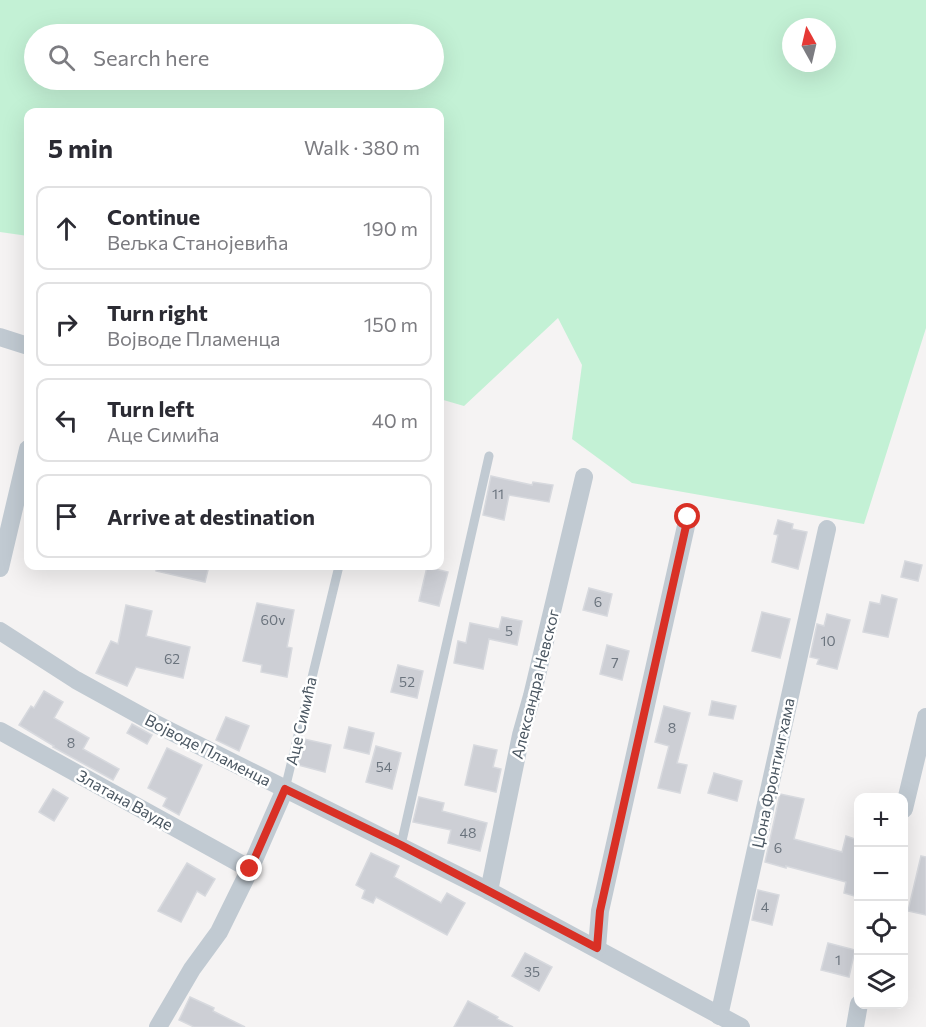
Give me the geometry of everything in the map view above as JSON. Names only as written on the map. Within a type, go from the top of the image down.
[{"type":"street","points":[[0,337],[24,345]]},
{"type":"street","points":[[0,568],[24,464]]},
{"type":"street","name":"Александра Невског","points":[[489,891],[521,735],[584,477]]},
{"type":"street","points":[[597,948],[600,911],[688,517]]},
{"type":"street","name":"Џона Фронтингхама","points":[[719,1016],[827,530]]},
{"type":"street","name":"Војводе Пламенца","points":[[0,631],[76,680],[154,723],[401,845],[741,1027]]},
{"type":"street","points":[[907,793],[926,717]]},
{"type":"street","name":"Златана Вауде","points":[[0,731],[250,869]]},
{"type":"street","name":"Аце Симића","points":[[158,1027],[186,978],[219,932],[285,789]]},
{"type":"street","points":[[855,1027],[859,1009]]},
{"type":"lane","points":[[401,845],[489,456]]},
{"type":"lane","name":"Аце Симића","points":[[285,789],[338,570]]},
{"type":"green space","points":[[0,0],[926,0],[926,328],[864,524],[632,483],[572,439],[582,365],[558,318],[464,406],[444,400],[444,108],[24,108],[24,235],[0,232]]},
{"type":"building","points":[[491,476],[532,485],[533,482],[553,485],[549,502],[509,495],[504,520],[483,515]]},
{"type":"building","points":[[778,520],[793,524],[792,529],[807,532],[798,569],[772,562],[778,535],[774,534]]},
{"type":"building","points":[[905,561],[922,565],[918,581],[901,577]]},
{"type":"building","points":[[156,570],[208,570],[205,582]]},
{"type":"building","points":[[426,570],[448,572],[439,606],[419,601]]},
{"type":"building","points":[[589,588],[612,594],[607,616],[583,610]]},
{"type":"building","points":[[882,595],[897,599],[888,637],[863,632],[870,602],[880,604]]},
{"type":"building","points":[[257,603],[294,610],[287,647],[292,648],[287,677],[261,672],[262,665],[243,661]]},
{"type":"building","points":[[126,605],[152,611],[146,636],[190,647],[183,678],[136,667],[127,686],[96,673],[111,641],[118,644]]},
{"type":"building","points":[[762,612],[790,619],[780,658],[752,651]]},
{"type":"building","points":[[827,614],[850,620],[837,669],[817,664],[819,659],[810,657],[817,624],[824,626]]},
{"type":"building","points":[[502,617],[522,621],[517,645],[489,639],[483,669],[454,663],[458,641],[466,643],[470,623],[499,629]]},
{"type":"building","points":[[607,645],[629,651],[622,680],[600,674]]},
{"type":"building","points":[[398,665],[423,671],[417,698],[391,692]]},
{"type":"building","points":[[44,691],[63,702],[54,718],[89,738],[83,749],[119,769],[113,780],[53,747],[19,725],[31,706],[34,708]]},
{"type":"building","points":[[712,701],[736,706],[733,719],[709,715]]},
{"type":"building","points":[[664,706],[690,713],[677,763],[687,765],[680,793],[658,788],[669,746],[655,742]]},
{"type":"building","points":[[226,717],[249,726],[239,751],[216,740]]},
{"type":"building","points":[[132,724],[152,735],[147,744],[127,733]]},
{"type":"building","points":[[349,727],[374,733],[369,754],[344,748]]},
{"type":"building","points":[[304,739],[331,745],[325,772],[298,765]]},
{"type":"building","points":[[474,745],[497,750],[493,767],[501,769],[496,792],[465,785]]},
{"type":"building","points":[[376,746],[401,753],[392,789],[366,782]]},
{"type":"building","points":[[167,748],[202,765],[179,815],[163,806],[167,798],[148,788]]},
{"type":"building","points":[[714,773],[742,781],[737,801],[708,793]]},
{"type":"building","points":[[53,789],[68,798],[54,821],[39,812]]},
{"type":"building","points":[[780,794],[804,799],[794,839],[842,852],[846,836],[854,839],[854,896],[844,893],[846,882],[765,862]]},
{"type":"building","points":[[419,797],[444,803],[442,811],[487,823],[480,851],[448,843],[451,830],[413,822]]},
{"type":"building","points":[[371,853],[399,866],[394,877],[441,903],[447,893],[465,903],[447,935],[376,897],[373,903],[362,898],[365,890],[356,885]]},
{"type":"building","points":[[921,856],[926,857],[926,915],[908,911]]},
{"type":"building","points":[[187,863],[215,879],[205,896],[197,891],[181,922],[158,911]]},
{"type":"building","points":[[758,890],[779,895],[772,925],[752,920]]},
{"type":"building","points":[[828,943],[854,950],[849,977],[821,970]]},
{"type":"building","points":[[525,953],[552,967],[539,991],[512,976]]},
{"type":"building","points":[[190,997],[214,1008],[213,1011],[245,1027],[194,1027],[179,1020]]},
{"type":"building","points":[[468,1001],[498,1017],[497,1019],[513,1027],[454,1027]]},
{"type":"route","points":[[250,869],[285,789],[401,845],[597,948],[600,911],[688,517]]}]
